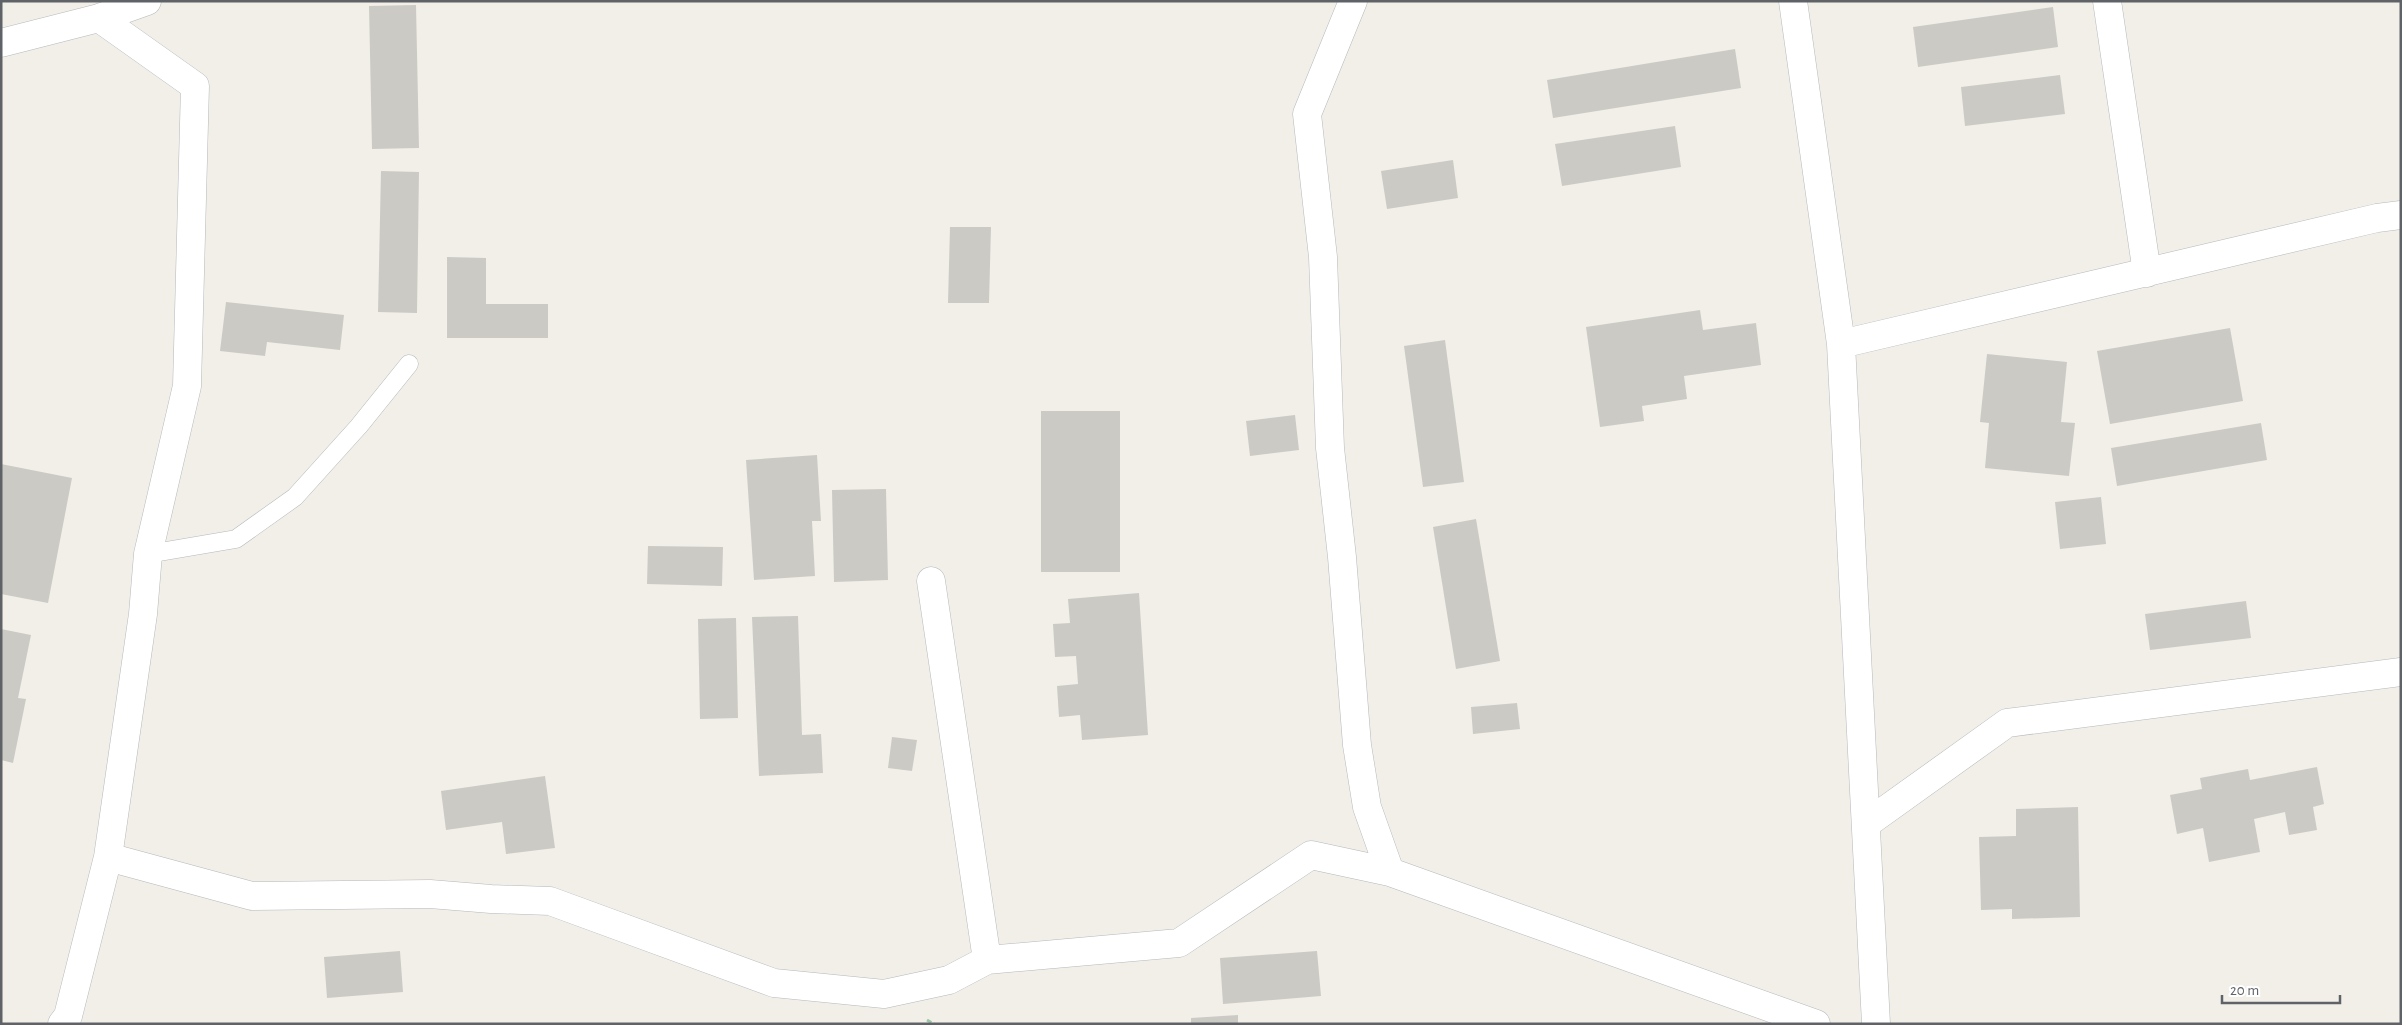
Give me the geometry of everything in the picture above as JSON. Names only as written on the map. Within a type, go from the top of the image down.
[{"type":"street","points":[[1,43],[99,18],[147,1]]},
{"type":"street","points":[[1353,1],[1307,114],[1324,258],[1330,448],[1342,557],[1357,745],[1367,807],[1390,872]]},
{"type":"street","points":[[1793,1],[1841,344],[1876,1024]]},
{"type":"street","points":[[2108,1],[2147,273]]},
{"type":"street","points":[[62,1024],[68,1016],[108,858],[143,614],[148,554],[187,386],[195,86],[99,18]]},
{"type":"street","points":[[1841,344],[2377,218],[2401,215]]},
{"type":"street","points":[[931,581],[987,960]]},
{"type":"street","points":[[1866,824],[2007,723],[2401,672]]},
{"type":"street","points":[[108,858],[252,896],[430,894],[550,901],[774,983],[884,994],[949,980],[987,960],[1179,943],[1311,855],[1390,872],[1816,1024]]},
{"type":"lane","points":[[148,554],[236,539],[296,497],[359,426],[409,364]]},
{"type":"building","points":[[416,5],[419,148],[372,149],[369,6]]},
{"type":"building","points":[[2053,7],[2058,47],[1918,67],[1913,27]]},
{"type":"building","points":[[1735,49],[1741,88],[1553,118],[1547,80]]},
{"type":"building","points":[[2060,75],[2065,114],[1965,126],[1961,87]]},
{"type":"building","points":[[1675,126],[1681,167],[1562,186],[1555,144]]},
{"type":"building","points":[[1453,160],[1458,198],[1387,209],[1381,171]]},
{"type":"building","points":[[381,171],[419,172],[417,313],[378,312]]},
{"type":"building","points":[[950,227],[991,227],[989,303],[948,303]]},
{"type":"building","points":[[447,257],[486,258],[486,304],[548,304],[548,338],[447,338]]},
{"type":"building","points":[[226,302],[344,315],[340,350],[267,342],[265,356],[220,351]]},
{"type":"building","points":[[1700,310],[1703,330],[1756,323],[1761,365],[1684,376],[1687,399],[1642,406],[1644,421],[1600,427],[1586,327]]},
{"type":"building","points":[[2230,328],[2243,401],[2110,424],[2097,351]]},
{"type":"building","points":[[1445,340],[1464,482],[1423,487],[1404,346]]},
{"type":"building","points":[[1987,354],[2067,362],[2061,422],[2075,423],[2069,476],[1985,468],[1989,423],[1980,422]]},
{"type":"building","points":[[1041,411],[1120,411],[1120,572],[1041,572]]},
{"type":"building","points":[[1295,415],[1299,450],[1250,456],[1246,421]]},
{"type":"building","points":[[2261,423],[2267,460],[2117,486],[2111,448]]},
{"type":"building","points":[[817,455],[821,521],[812,521],[815,576],[754,580],[746,460]]},
{"type":"building","points":[[1,464],[72,478],[48,603],[1,594]]},
{"type":"building","points":[[886,489],[888,580],[834,582],[832,490]]},
{"type":"building","points":[[2101,497],[2106,544],[2060,549],[2055,502]]},
{"type":"building","points":[[1476,519],[1500,661],[1456,669],[1433,527]]},
{"type":"building","points":[[648,546],[723,547],[722,586],[647,584]]},
{"type":"building","points":[[1139,593],[1148,735],[1082,740],[1080,715],[1059,717],[1057,686],[1078,684],[1076,656],[1055,657],[1053,624],[1070,623],[1068,599]]},
{"type":"building","points":[[2246,601],[2251,638],[2150,650],[2145,614]]},
{"type":"building","points":[[798,616],[802,735],[821,734],[823,773],[759,776],[752,617]]},
{"type":"building","points":[[736,618],[738,718],[700,719],[698,619]]},
{"type":"building","points":[[1,629],[31,635],[18,698],[26,699],[13,763],[1,760]]},
{"type":"building","points":[[1517,703],[1520,729],[1473,734],[1471,707]]},
{"type":"building","points":[[892,737],[917,740],[912,771],[888,768]]},
{"type":"building","points":[[2317,767],[2324,804],[2313,807],[2317,830],[2289,835],[2285,812],[2254,819],[2260,852],[2209,862],[2203,828],[2177,834],[2170,795],[2202,789],[2200,778],[2248,769],[2250,780]]},
{"type":"building","points":[[545,776],[555,848],[506,854],[502,822],[446,830],[441,791]]},
{"type":"building","points":[[2078,807],[2080,917],[2012,919],[2012,909],[1981,910],[1979,837],[2016,836],[2016,809]]},
{"type":"building","points":[[400,951],[403,992],[327,998],[324,957]]},
{"type":"building","points":[[1317,951],[1321,996],[1223,1004],[1220,958]]},
{"type":"building","points":[[1238,1015],[1238,1024],[1191,1024],[1191,1018]]}]
